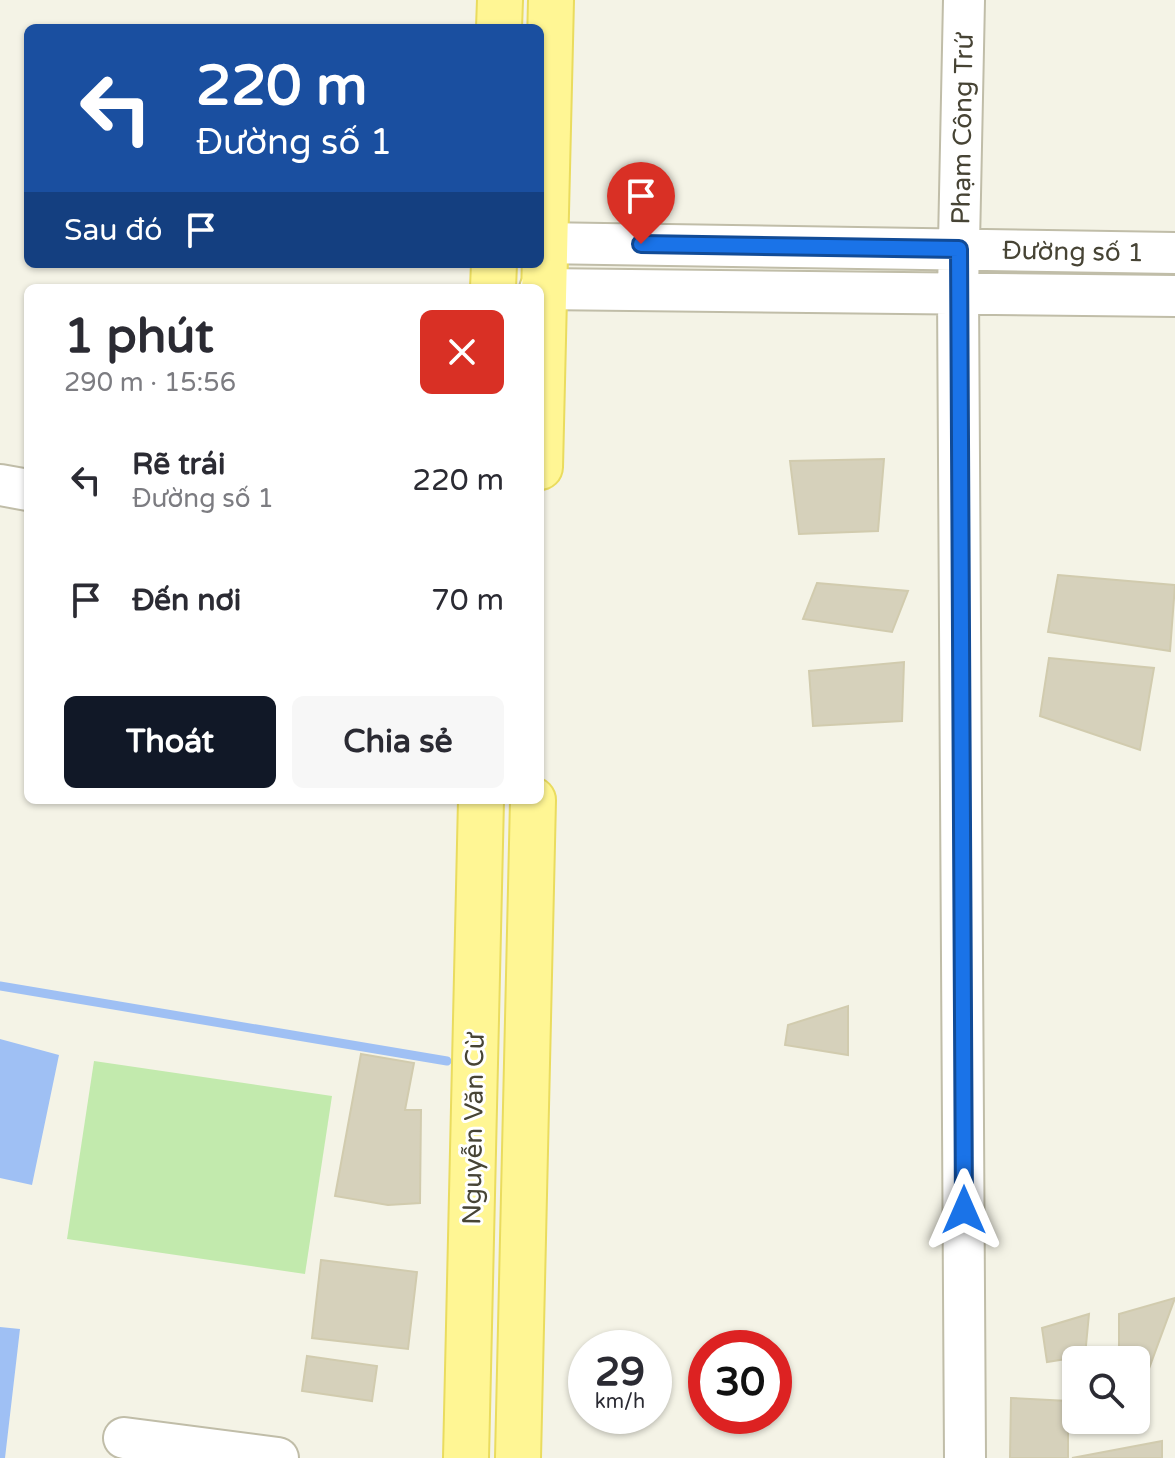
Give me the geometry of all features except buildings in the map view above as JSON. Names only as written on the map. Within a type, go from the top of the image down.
[{"type":"main road","points":[[499,24],[500,0]]},
{"type":"main road","points":[[544,213],[551,0]]},
{"type":"main road","name":"Nguyễn Văn Cừ","points":[[466,1458],[481,804]]},
{"type":"main road","name":"Nguyễn Văn Cừ","points":[[518,1458],[533,804]]},
{"type":"street","name":"Phạm Công Trứ","points":[[964,0],[958,292],[965,1458]]},
{"type":"street","name":"Đường số 1","points":[[544,243],[1175,253]]},
{"type":"street","name":"Đường số 1","points":[[544,288],[1175,296]]},
{"type":"street","points":[[0,485],[24,489]]},
{"type":"street","points":[[124,1438],[278,1458]]},
{"type":"green space","points":[[94,1061],[332,1096],[305,1274],[67,1239]]},
{"type":"water","points":[[0,1039],[59,1055],[32,1185],[0,1178]]},
{"type":"water","points":[[0,1327],[20,1329],[5,1458],[0,1458]]},
{"type":"waterway","points":[[0,986],[447,1061]]},
{"type":"route","points":[[641,244],[959,249],[964,1210]]}]
